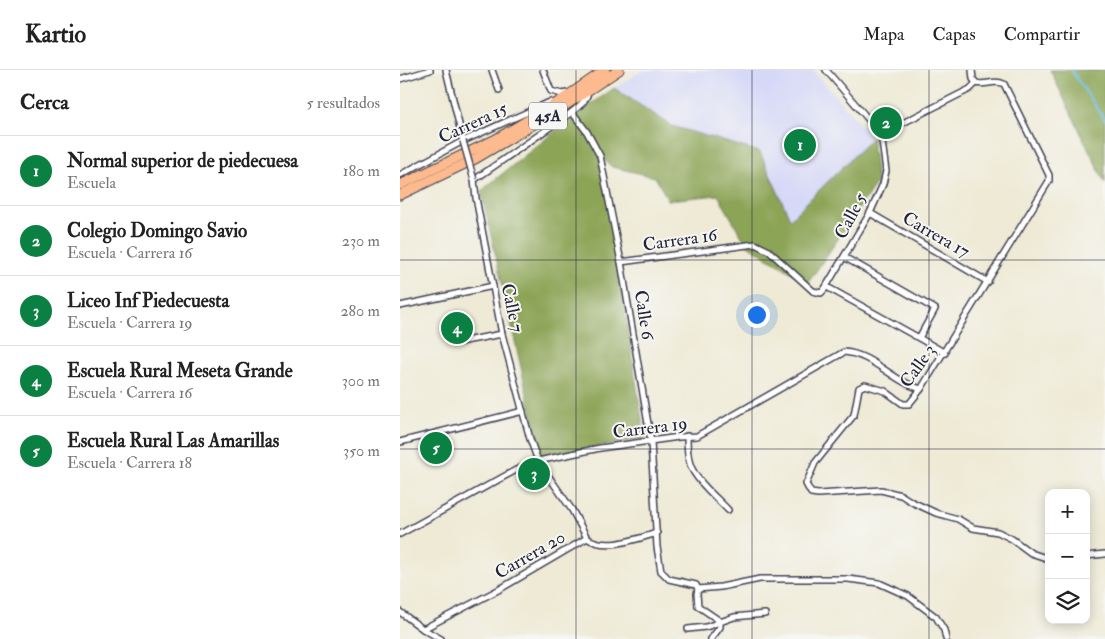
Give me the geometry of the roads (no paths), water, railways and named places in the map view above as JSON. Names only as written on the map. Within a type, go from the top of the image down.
[{"type":"highway","name":"45A","points":[[400,184],[496,139],[560,101],[570,92],[605,70]]},
{"type":"highway","name":"45A","points":[[400,195],[464,166],[588,91],[619,70]]},
{"type":"street","points":[[400,79],[430,70]]},
{"type":"street","name":"Calle 7","points":[[446,70],[462,141],[474,180],[502,334],[530,439],[538,460],[572,510],[587,538]]},
{"type":"street","points":[[492,70],[498,90]]},
{"type":"street","points":[[543,70],[551,91],[562,94],[570,92]]},
{"type":"street","points":[[826,70],[881,134],[970,89],[976,83],[973,79],[972,70]]},
{"type":"street","name":"Calle 3","points":[[976,83],[982,85],[999,82],[1004,84],[1049,175],[1049,181],[922,389],[908,404],[903,404],[885,391],[865,385],[859,388],[854,415],[815,463],[806,484],[810,493],[818,494],[881,490],[901,495],[936,513],[958,519],[973,528],[998,532],[1012,539],[1031,553],[1045,558]]},
{"type":"street","points":[[474,180],[572,112],[588,97],[588,91]]},
{"type":"street","name":"Carrera 15","points":[[400,175],[462,141],[551,102],[560,101]]},
{"type":"street","name":"Calle 6","points":[[572,112],[587,132],[600,156],[621,262],[651,442],[657,532]]},
{"type":"street","name":"Calle 5","points":[[827,287],[870,213],[883,184],[886,171],[881,134]]},
{"type":"street","name":"Carrera 17","points":[[870,213],[988,282]]},
{"type":"street","name":"Carrera 16","points":[[621,262],[755,244],[762,247],[813,291],[821,293],[827,287]]},
{"type":"street","points":[[844,257],[935,309],[919,338]]},
{"type":"street","points":[[400,306],[492,286]]},
{"type":"street","points":[[827,287],[945,353]]},
{"type":"street","points":[[454,343],[502,334]]},
{"type":"street","name":"Carrera 19","points":[[400,534],[516,470],[538,460],[600,448],[697,436],[844,352],[859,355],[904,384],[922,389]]},
{"type":"street","points":[[400,442],[523,411]]},
{"type":"street","points":[[687,436],[687,452],[690,466],[706,487],[728,510]]},
{"type":"street","points":[[657,532],[661,571],[669,579],[696,585],[698,589],[698,606],[720,621]]},
{"type":"street","name":"Carrera 20","points":[[423,629],[500,589],[587,538],[595,544],[617,544],[657,532]]},
{"type":"street","points":[[1090,556],[1105,554]]},
{"type":"street","points":[[698,589],[721,587],[760,579],[848,579],[879,583],[908,596],[936,617],[944,630],[946,639]]},
{"type":"street","points":[[400,612],[423,629],[441,639]]},
{"type":"street","points":[[688,629],[706,627],[734,616],[765,614]]},
{"type":"street","points":[[711,639],[720,627],[720,621]]},
{"type":"waterway","points":[[1071,70],[1105,120]]},
{"type":"place","name":"Colegio Domingo Savio","points":[[886,123]]},
{"type":"place","name":"Normal superior de piedecuesa","points":[[800,145]]},
{"type":"place","name":"Escuela Rural Meseta Grande","points":[[457,328]]},
{"type":"place","name":"Escuela Rural Las Amarillas","points":[[436,448]]},
{"type":"place","name":"Liceo Inf Piedecuesta","points":[[534,474]]}]
